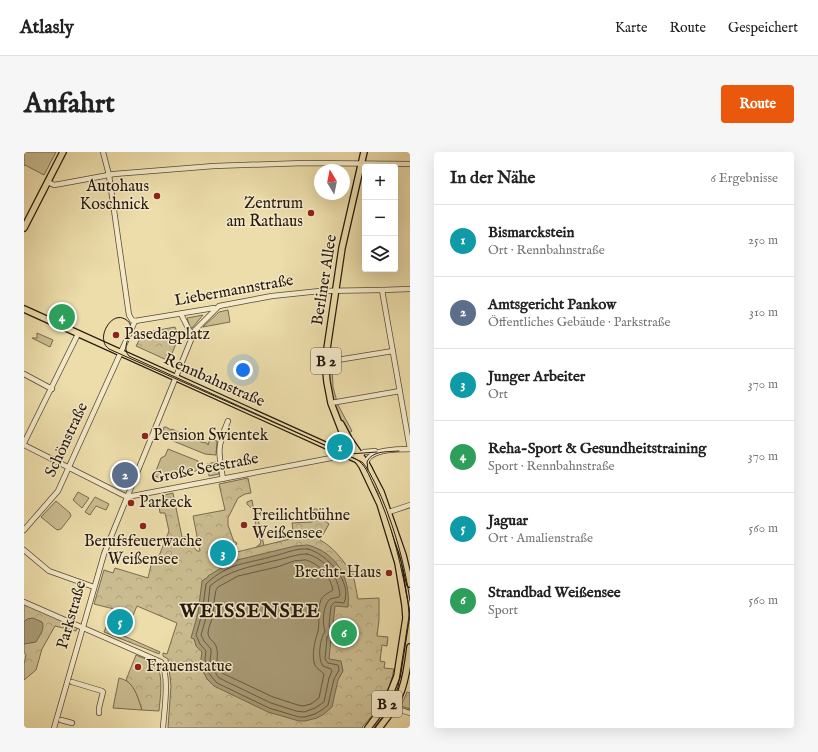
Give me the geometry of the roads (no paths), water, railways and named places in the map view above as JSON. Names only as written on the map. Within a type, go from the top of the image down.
[{"type":"main road","points":[[24,228],[63,152]]},
{"type":"main road","name":"Berliner Allee","points":[[364,152],[345,236],[335,291],[325,362],[326,382],[331,403],[344,440],[355,458],[362,466],[383,512],[398,563],[408,623],[395,684],[386,704],[368,728]]},
{"type":"main road","name":"Rennbahnstraße","points":[[24,309],[355,458],[368,466]]},
{"type":"main road","name":"Berliner Allee","points":[[334,412],[349,439],[368,466],[381,492],[407,561],[410,584]]},
{"type":"main road","name":"B 2","points":[[379,728],[394,708],[406,680],[410,647]]},
{"type":"street","points":[[103,152],[109,174],[128,310],[130,318],[135,321],[121,353]]},
{"type":"street","points":[[48,182],[54,185],[109,174],[218,166],[305,163],[410,164]]},
{"type":"street","name":"Liebermannstraße","points":[[135,321],[215,309],[219,306],[290,293],[320,290],[410,289]]},
{"type":"street","points":[[355,458],[365,452],[410,449],[382,290]]},
{"type":"street","name":"Parkstraße","points":[[54,728],[104,554],[193,334],[215,309]]},
{"type":"street","points":[[181,314],[189,330],[193,334]]},
{"type":"street","points":[[78,334],[24,444],[127,497]]},
{"type":"street","points":[[325,362],[393,351]]},
{"type":"street","name":"Schönstraße","points":[[24,530],[58,491],[63,482],[121,353]]},
{"type":"street","points":[[24,374],[52,389]]},
{"type":"street","points":[[331,403],[400,391]]},
{"type":"street","points":[[223,479],[218,450],[221,437],[228,421]]},
{"type":"street","points":[[368,466],[367,459],[371,455],[386,451]]},
{"type":"street","name":"Große Seestraße","points":[[127,497],[331,458]]},
{"type":"street","points":[[389,512],[410,505]]},
{"type":"street","points":[[24,550],[49,571],[94,587]]},
{"type":"street","points":[[398,563],[407,561]]},
{"type":"street","points":[[24,602],[159,660],[163,664],[166,687],[163,728]]},
{"type":"street","points":[[72,682],[103,692],[99,713]]},
{"type":"street","points":[[394,708],[410,713]]},
{"type":"street","points":[[61,720],[72,724]]},
{"type":"water","points":[[308,545],[327,554],[340,568],[347,587],[348,607],[335,606],[333,625],[340,626],[339,639],[331,638],[329,659],[341,661],[343,671],[338,680],[332,707],[317,718],[299,721],[268,712],[214,686],[207,679],[203,671],[201,659],[202,652],[196,646],[194,639],[191,638],[198,613],[202,581],[208,576],[233,561],[295,546]]},
{"type":"water","points":[[33,618],[42,622],[42,630],[36,642],[24,644],[24,622],[27,619]]},
{"type":"tram line","points":[[410,601],[401,556],[387,511],[368,469],[362,462],[129,356],[126,351],[131,327],[129,323],[125,319],[116,318],[108,324],[104,333],[104,344],[109,349],[359,461],[368,473],[386,515],[400,563],[410,613]]},
{"type":"tram line","points":[[368,470],[367,462],[373,455],[381,452],[399,451]]},
{"type":"tram line","points":[[349,454],[377,452]]},
{"type":"tram line","points":[[374,728],[391,705],[398,687],[410,610]]},
{"type":"place","name":"Autohaus Koschnick","points":[[157,196]]},
{"type":"place","name":"Zentrum am Rathaus","points":[[311,213]]},
{"type":"place","name":"Reha-Sport & Gesundheitstraining","points":[[62,317]]},
{"type":"place","name":"Pasedagplatz","points":[[116,335]]},
{"type":"place","name":"Pension Swientek","points":[[145,436]]},
{"type":"place","name":"Bismarckstein","points":[[340,447]]},
{"type":"place","name":"Amtsgericht Pankow","points":[[125,475]]},
{"type":"place","name":"Parkeck","points":[[131,503]]},
{"type":"place","name":"Freilichtbühne Weißensee","points":[[244,525]]},
{"type":"place","name":"Berufsfeuerwache Weißensee","points":[[143,526]]},
{"type":"place","name":"Junger Arbeiter","points":[[223,553]]},
{"type":"place","name":"Brecht-Haus","points":[[389,573]]},
{"type":"place","name":"Jaguar","points":[[120,622]]},
{"type":"place","name":"Strandbad Weißensee","points":[[344,633]]},
{"type":"place","name":"Frauenstatue","points":[[138,667]]},
{"type":"district","name":"WEISSENSEE","points":[[250,611]]}]
